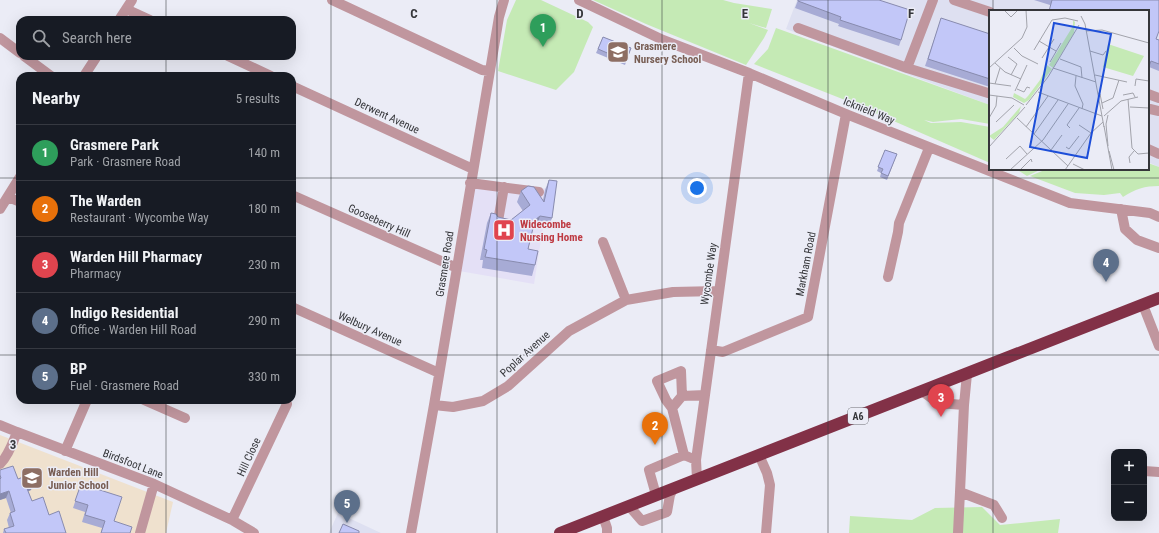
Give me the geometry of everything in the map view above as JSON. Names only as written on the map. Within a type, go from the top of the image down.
[{"type":"highway","name":"A6","points":[[560,533],[1159,298]]},
{"type":"street","points":[[122,16],[132,0]]},
{"type":"street","points":[[332,0],[482,70],[490,71]]},
{"type":"street","name":"Grasmere Road","points":[[411,533],[434,405],[498,16],[504,0]]},
{"type":"street","name":"Icknield Way","points":[[579,0],[664,40],[749,73],[929,148],[1070,203],[1150,213],[1159,217]]},
{"type":"street","points":[[907,68],[932,0]]},
{"type":"street","points":[[954,0],[989,12]]},
{"type":"street","points":[[126,9],[141,16]]},
{"type":"street","points":[[798,28],[907,68],[988,93]]},
{"type":"street","points":[[0,38],[16,50]]},
{"type":"street","points":[[29,60],[46,72]]},
{"type":"street","points":[[86,72],[94,60]]},
{"type":"street","points":[[237,60],[262,72]]},
{"type":"street","name":"Wycombe Way","points":[[697,479],[696,460],[749,73]]},
{"type":"street","name":"Derwent Avenue","points":[[296,88],[473,169]]},
{"type":"street","points":[[1149,94],[1159,98]]},
{"type":"street","name":"Markham Road","points":[[711,350],[723,352],[808,317],[846,114]]},
{"type":"street","points":[[888,277],[899,223],[929,148]]},
{"type":"street","points":[[1149,149],[1159,154]]},
{"type":"street","points":[[470,182],[539,192]]},
{"type":"street","points":[[0,209],[16,184]]},
{"type":"street","points":[[498,221],[504,187]]},
{"type":"street","points":[[8,197],[16,200]]},
{"type":"street","name":"Gooseberry Hill","points":[[296,197],[457,268]]},
{"type":"street","points":[[1121,209],[1125,229],[1137,240],[1159,248]]},
{"type":"street","points":[[603,242],[626,300]]},
{"type":"street","name":"Poplar Avenue","points":[[434,405],[453,407],[483,401],[508,386],[569,330],[626,300],[673,292],[718,291]]},
{"type":"street","points":[[1143,305],[1159,346]]},
{"type":"street","name":"Welbury Avenue","points":[[296,309],[439,373]]},
{"type":"street","points":[[672,408],[682,396],[681,371],[657,382],[672,408],[684,455]]},
{"type":"street","points":[[958,533],[964,405],[967,374]]},
{"type":"street","points":[[922,391],[938,403],[964,405]]},
{"type":"street","points":[[682,396],[705,395]]},
{"type":"street","points":[[65,450],[86,404]]},
{"type":"street","points":[[153,404],[185,418]]},
{"type":"street","name":"Hill Close","points":[[232,520],[287,404]]},
{"type":"street","name":"Birdsfoot Lane","points":[[0,424],[17,432],[154,484],[232,520],[254,533]]},
{"type":"street","points":[[0,464],[11,446],[17,432]]},
{"type":"street","points":[[656,495],[649,470],[684,455],[696,460]]},
{"type":"street","points":[[759,455],[767,473],[770,485],[766,533]]},
{"type":"street","points":[[1147,471],[1159,472]]},
{"type":"street","points":[[140,533],[154,484]]},
{"type":"street","points":[[629,506],[642,521],[667,512],[670,495],[673,489]]},
{"type":"street","points":[[960,492],[994,505],[1002,518]]},
{"type":"street","points":[[603,516],[607,528],[606,533]]},
{"type":"shaded area","points":[[797,0],[1159,0],[1159,167],[1149,162],[1149,10],[989,10],[989,105],[786,29]]},
{"type":"shaded area","name":"Widecombe Nursing Home","points":[[475,179],[549,189],[534,284],[459,271]]},
{"type":"shaded area","points":[[0,435],[173,502],[166,533],[0,533]]},
{"type":"shaded area","points":[[338,513],[381,533],[329,533]]},
{"type":"green space","points":[[516,0],[541,0],[588,22],[593,27],[574,72],[556,90],[498,71],[507,20]]},
{"type":"green space","points":[[593,0],[723,0],[772,9],[766,28],[749,23],[768,30],[746,65],[646,24]]},
{"type":"green space","points":[[776,28],[989,105],[989,124],[961,119],[933,122],[924,120],[931,123],[961,122],[989,127],[989,163],[850,102],[754,64],[768,49]]},
{"type":"green space","points":[[1149,163],[1159,167],[1159,186],[1140,188],[1123,197],[1120,193],[1104,195],[1075,193],[1030,176],[1045,170],[1149,170]]},
{"type":"green space","points":[[1018,170],[1040,170],[1027,176]]},
{"type":"green space","points":[[982,507],[1000,525],[1060,519],[1058,533],[849,533],[850,516],[912,520],[935,508]]},
{"type":"building","points":[[798,0],[879,0],[910,10],[901,40],[840,20],[841,17]]},
{"type":"building","points":[[1052,0],[1159,0],[1159,31],[1156,39],[1159,40],[1159,64],[1151,61],[1149,66],[1149,10],[1049,10]]},
{"type":"building","points":[[941,18],[989,34],[989,79],[928,59]]},
{"type":"building","points":[[603,37],[631,48],[626,61],[598,49]]},
{"type":"building","points":[[885,150],[897,154],[888,176],[881,173],[883,169],[878,167]]},
{"type":"building","points":[[549,180],[557,181],[552,218],[540,216],[530,224],[533,228],[528,249],[538,251],[535,265],[485,257],[487,250],[484,249],[491,213],[496,214],[498,217],[511,220],[530,205],[521,191],[528,186],[534,187],[544,202]]},
{"type":"building","points":[[13,466],[18,479],[31,474],[34,483],[26,486],[32,501],[43,497],[49,515],[59,511],[66,533],[6,533],[4,529],[14,526],[10,513],[15,511],[9,491],[0,494],[0,470]]},
{"type":"building","points":[[81,484],[122,497],[114,521],[132,527],[130,533],[101,533],[105,521],[85,515],[88,505],[75,501]]},
{"type":"building","points":[[343,524],[359,531],[359,533],[339,533]]},
{"type":"place","name":"Grasmere Park","points":[[543,47]]},
{"type":"place","name":"Grasmere Nursery School","points":[[618,52]]},
{"type":"place","name":"Widecombe Nursing Home","points":[[504,230]]},
{"type":"place","name":"Indigo Residential","points":[[1106,282]]},
{"type":"place","name":"Warden Hill Pharmacy","points":[[941,417]]},
{"type":"place","name":"The Warden","points":[[655,445]]},
{"type":"place","name":"Warden Hill Junior School","points":[[32,478]]},
{"type":"place","name":"BP","points":[[347,523]]}]
